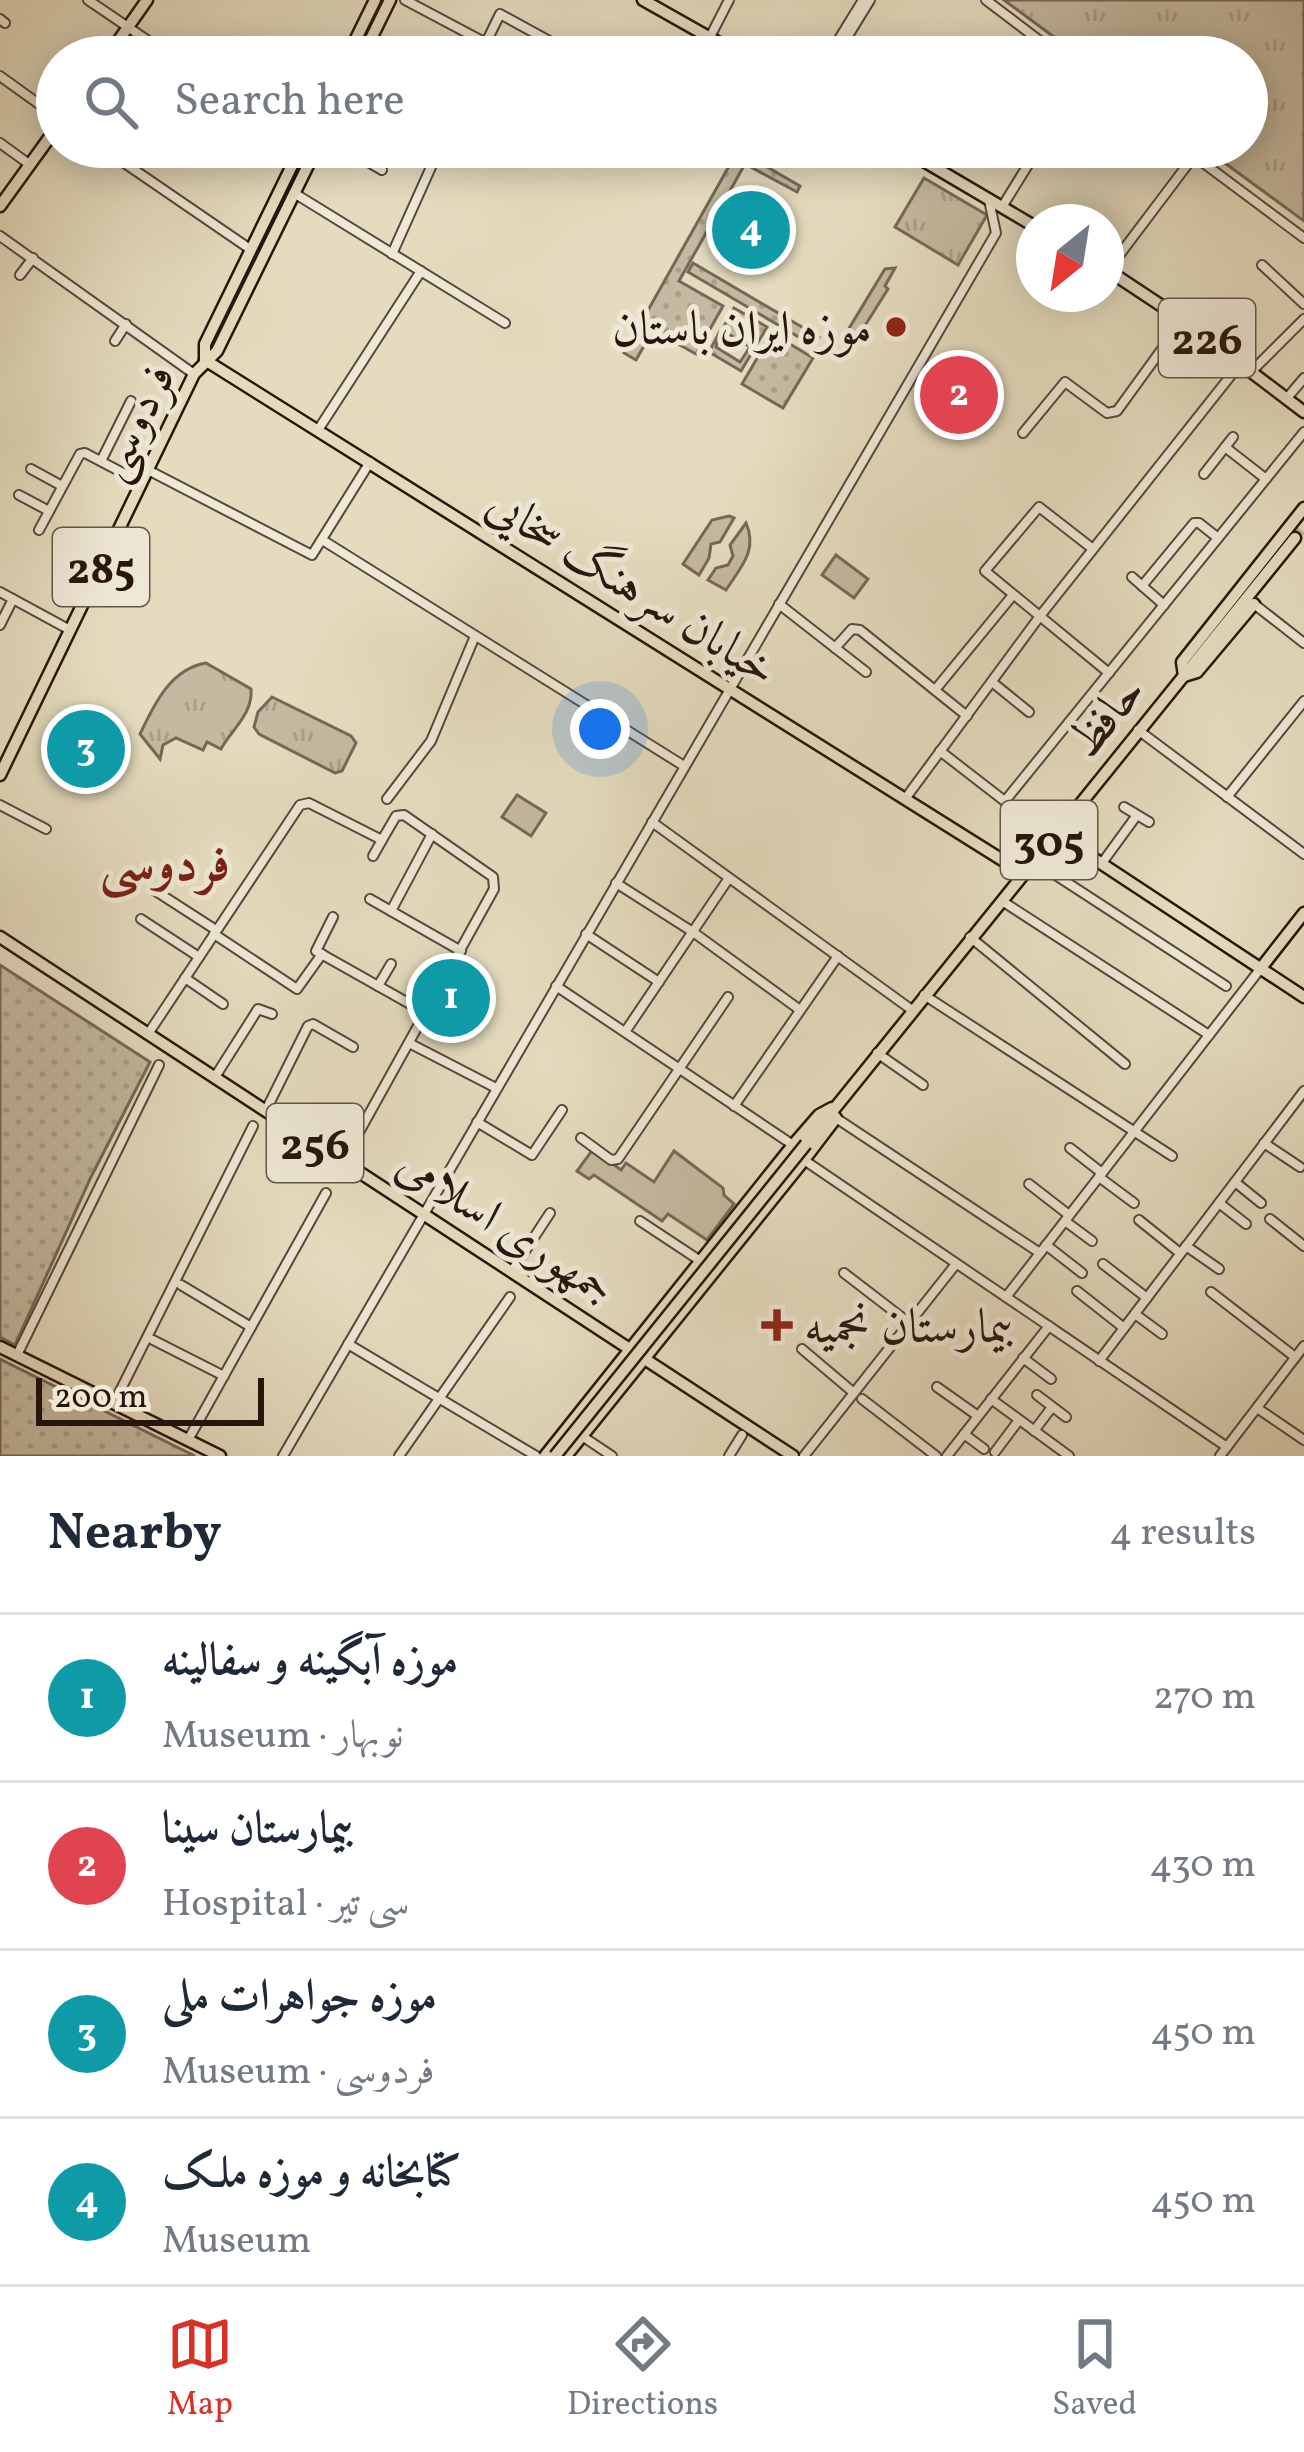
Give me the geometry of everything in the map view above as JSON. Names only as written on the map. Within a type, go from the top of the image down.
[{"type":"main road","points":[[121,36],[147,0]]},
{"type":"main road","points":[[357,36],[375,0]]},
{"type":"main road","points":[[372,36],[390,0]]},
{"type":"main road","points":[[643,0],[708,36]]},
{"type":"main road","points":[[659,0],[669,14]]},
{"type":"main road","points":[[0,206],[36,155]]},
{"type":"main road","name":"فردوسی","points":[[0,775],[194,374],[217,351],[263,256],[281,186],[291,168]]},
{"type":"main road","name":"فردوسی","points":[[205,360],[205,344],[250,249],[294,193],[306,168]]},
{"type":"main road","points":[[935,168],[1016,215]]},
{"type":"main road","points":[[281,186],[294,193]]},
{"type":"main road","points":[[250,249],[263,256]]},
{"type":"main road","name":"226","points":[[1124,280],[1304,412]]},
{"type":"main road","name":"خیابان سرهنگ سخایی","points":[[205,360],[1023,873]]},
{"type":"main road","name":"305","points":[[1184,676],[1182,662],[1304,508]]},
{"type":"main road","name":"حافظ","points":[[566,1456],[804,1160],[877,1053],[1294,538]]},
{"type":"main road","points":[[1184,676],[1197,672],[1254,604]]},
{"type":"main road","points":[[1053,835],[1304,997]]},
{"type":"main road","points":[[1261,968],[1304,913]]},
{"type":"main road","name":"جمهوری اسلامی","points":[[0,937],[647,1359],[745,1431],[791,1455]]},
{"type":"main road","name":"حافظ","points":[[540,1456],[699,1261],[800,1144],[834,1113]]},
{"type":"main road","name":"305","points":[[555,1456],[800,1144]]},
{"type":"main road","points":[[664,1305],[680,1319]]},
{"type":"main road","points":[[0,1347],[220,1456]]},
{"type":"street","points":[[88,0],[142,36]]},
{"type":"street","points":[[405,0],[473,36]]},
{"type":"street","points":[[711,36],[729,0]]},
{"type":"street","points":[[844,36],[867,0]]},
{"type":"street","points":[[986,0],[1034,36]]},
{"type":"street","points":[[489,36],[500,14],[540,36]]},
{"type":"street","points":[[0,76],[36,102]]},
{"type":"street","points":[[0,143],[29,164]]},
{"type":"street","points":[[132,168],[250,249]]},
{"type":"street","points":[[378,168],[382,170]]},
{"type":"street","points":[[392,254],[431,168]]},
{"type":"street","points":[[1002,207],[1027,168]]},
{"type":"street","points":[[1124,247],[1185,168]]},
{"type":"street","points":[[1210,168],[1304,238]]},
{"type":"street","points":[[294,193],[505,323]]},
{"type":"street","points":[[283,1456],[996,232],[989,200]]},
{"type":"street","points":[[0,236],[194,374]]},
{"type":"street","points":[[20,275],[33,258]]},
{"type":"street","points":[[1262,265],[1304,304]]},
{"type":"street","points":[[319,430],[421,271]]},
{"type":"street","points":[[905,799],[1093,550],[1246,367],[1304,319]]},
{"type":"street","points":[[1023,433],[1065,382],[1107,413],[1117,411],[1183,320]]},
{"type":"street","points":[[115,340],[126,324]]},
{"type":"street","points":[[1287,398],[1304,378]]},
{"type":"street","points":[[101,461],[131,400]]},
{"type":"street","points":[[1005,801],[1304,432]]},
{"type":"street","points":[[1204,474],[1233,437]]},
{"type":"street","points":[[1225,447],[1266,479]]},
{"type":"street","points":[[39,530],[80,454],[142,483]]},
{"type":"street","points":[[148,470],[308,555],[315,554],[324,541],[370,462]]},
{"type":"street","points":[[31,469],[62,486]]},
{"type":"street","points":[[19,495],[49,512]]},
{"type":"street","points":[[1093,550],[1039,507],[985,571],[1109,673]]},
{"type":"street","points":[[322,513],[336,520]]},
{"type":"street","points":[[1142,586],[1194,524],[1218,538]]},
{"type":"street","points":[[324,541],[684,766]]},
{"type":"street","points":[[1132,577],[1164,605]]},
{"type":"street","points":[[0,626],[7,594],[70,630]]},
{"type":"street","points":[[935,690],[1013,595]]},
{"type":"street","points":[[779,604],[866,672]]},
{"type":"street","points":[[1254,604],[1304,643]]},
{"type":"street","points":[[835,648],[853,628],[860,630],[967,716]]},
{"type":"street","points":[[387,799],[431,741],[475,636]]},
{"type":"street","points":[[992,682],[1029,712]]},
{"type":"street","points":[[1227,796],[1304,701]]},
{"type":"street","points":[[1138,730],[1304,854]]},
{"type":"street","points":[[940,752],[1053,835]]},
{"type":"street","points":[[148,1034],[297,807],[309,802],[382,840]]},
{"type":"street","points":[[0,805],[46,829]]},
{"type":"street","points":[[1124,807],[1149,822]]},
{"type":"street","points":[[343,1161],[492,894],[494,880],[404,815],[396,816],[373,856]]},
{"type":"street","points":[[1102,863],[1138,815]]},
{"type":"street","points":[[652,822],[912,1010]]},
{"type":"street","points":[[391,911],[431,834]]},
{"type":"street","points":[[1033,860],[1226,986]]},
{"type":"street","points":[[625,1032],[729,878]]},
{"type":"street","points":[[616,883],[800,1010]]},
{"type":"street","points":[[154,890],[297,989],[322,954]]},
{"type":"street","points":[[370,899],[461,951]]},
{"type":"street","points":[[1000,901],[1209,1035]]},
{"type":"street","points":[[333,917],[315,945],[322,954],[426,1013]]},
{"type":"street","points":[[141,919],[199,957]]},
{"type":"street","points":[[586,934],[659,982]]},
{"type":"street","points":[[970,938],[1125,1064]]},
{"type":"street","points":[[734,1106],[838,956]]},
{"type":"street","points":[[378,986],[391,964]]},
{"type":"street","points":[[1006,1297],[1261,968]]},
{"type":"street","points":[[185,977],[224,1004]]},
{"type":"street","points":[[556,986],[734,1106],[800,1144]]},
{"type":"street","points":[[924,995],[1172,1156]]},
{"type":"street","points":[[581,1138],[614,1160],[728,997]]},
{"type":"street","points":[[215,1077],[257,1011],[261,1008],[272,1014]]},
{"type":"street","points":[[266,1111],[308,1026],[314,1024],[353,1047]]},
{"type":"street","points":[[409,1042],[496,1088]]},
{"type":"street","points":[[877,1053],[923,1085]]},
{"type":"street","points":[[17,1355],[159,1065]]},
{"type":"street","points":[[1099,1360],[1304,1091]]},
{"type":"street","points":[[476,1123],[532,1155],[562,1110]]},
{"type":"street","points":[[834,1113],[1082,1273]]},
{"type":"street","points":[[114,1403],[253,1126]]},
{"type":"street","points":[[1264,1143],[1300,1167]]},
{"type":"street","points":[[1070,1148],[1134,1203]]},
{"type":"street","points":[[804,1160],[1099,1360],[1223,1452],[1304,1346]]},
{"type":"street","points":[[1234,1182],[1261,1203]]},
{"type":"street","points":[[1030,1184],[1091,1241]]},
{"type":"street","points":[[188,1440],[326,1193]]},
{"type":"street","points":[[1219,1203],[1246,1224]]},
{"type":"street","points":[[512,1271],[550,1213]]},
{"type":"street","points":[[1270,1219],[1304,1246]]},
{"type":"street","points":[[1139,1220],[1219,1269]]},
{"type":"street","points":[[640,1222],[699,1261]]},
{"type":"street","points":[[805,1456],[858,1396],[956,1264]]},
{"type":"street","points":[[1102,1264],[1147,1298]]},
{"type":"street","points":[[844,1273],[909,1323]]},
{"type":"street","points":[[182,1285],[251,1328]]},
{"type":"street","points":[[1077,1291],[1124,1328]]},
{"type":"street","points":[[1211,1292],[1295,1358]]},
{"type":"street","points":[[399,1456],[510,1297]]},
{"type":"street","points":[[1135,1314],[1162,1334]]},
{"type":"street","points":[[946,1456],[1048,1326]]},
{"type":"street","points":[[153,1340],[224,1376]]},
{"type":"street","points":[[348,1344],[540,1456]]},
{"type":"street","points":[[802,1349],[936,1456]]},
{"type":"street","points":[[1023,1358],[1051,1379]]},
{"type":"street","points":[[937,1387],[978,1416]]},
{"type":"street","points":[[1037,1395],[1066,1417]]},
{"type":"street","points":[[991,1399],[1065,1455]]},
{"type":"street","points":[[1034,1431],[1052,1407]]},
{"type":"street","points":[[1257,1408],[1304,1440]]},
{"type":"street","points":[[964,1434],[990,1450],[1019,1420]]},
{"type":"street","points":[[729,1456],[745,1431]]},
{"type":"street","points":[[582,1436],[612,1456]]},
{"type":"green space","points":[[1004,0],[1304,0],[1304,221],[1232,168],[1268,168],[1268,36],[1053,36]]},
{"type":"green space","points":[[728,168],[743,168],[679,281],[723,306],[696,354],[653,330],[636,360],[624,353]]},
{"type":"green space","points":[[752,168],[769,168],[800,186],[797,192]]},
{"type":"green space","points":[[924,178],[987,215],[958,265],[895,227]]},
{"type":"green space","points":[[693,263],[819,337],[814,346],[688,272]]},
{"type":"green space","points":[[895,268],[885,286],[888,289],[854,343],[845,335],[885,269]]},
{"type":"green space","points":[[734,308],[767,327],[741,371],[709,352],[720,331],[716,347],[740,362],[750,347],[722,330]]},
{"type":"green space","points":[[772,333],[813,358],[783,408],[742,384]]},
{"type":"green space","points":[[734,518],[720,542],[711,544],[699,575],[683,564],[712,520]]},
{"type":"green space","points":[[746,523],[749,550],[726,590],[708,580],[716,568],[728,565],[733,556],[730,545]]},
{"type":"green space","points":[[836,555],[868,579],[854,598],[822,575]]},
{"type":"green space","points":[[206,663],[251,689],[245,714],[221,749],[207,742],[203,750],[176,738],[163,745],[160,759],[140,734],[173,680]]},
{"type":"green space","points":[[272,697],[351,736],[356,743],[342,771],[335,773],[259,734],[254,727],[258,712]]},
{"type":"green space","points":[[517,795],[546,813],[531,836],[502,817]]},
{"type":"green space","points":[[0,965],[150,1062],[91,1177],[15,1345],[0,1337]]},
{"type":"green space","points":[[593,1149],[621,1170],[626,1163],[654,1182],[674,1151],[723,1188],[734,1204],[707,1240],[668,1214],[662,1221],[594,1175],[589,1179],[577,1171]]},
{"type":"green space","points":[[0,1359],[195,1456],[0,1456]]},
{"type":"tunnel","points":[[1295,538],[1304,526]]},
{"type":"place","name":"کتابخانه و موزه ملک","points":[[751,230]]},
{"type":"place","name":"موزه ایران باستان","points":[[896,327]]},
{"type":"place","name":"بیمارستان سینا","points":[[959,395]]},
{"type":"place","name":"موزه جواهرات ملی","points":[[86,749]]},
{"type":"place","name":"موزه آبگینه و سفالینه","points":[[451,998]]},
{"type":"place","name":"بیمارستان نجمیه","points":[[777,1325]]},
{"type":"district","name":"فردوسی","points":[[165,862]]}]
